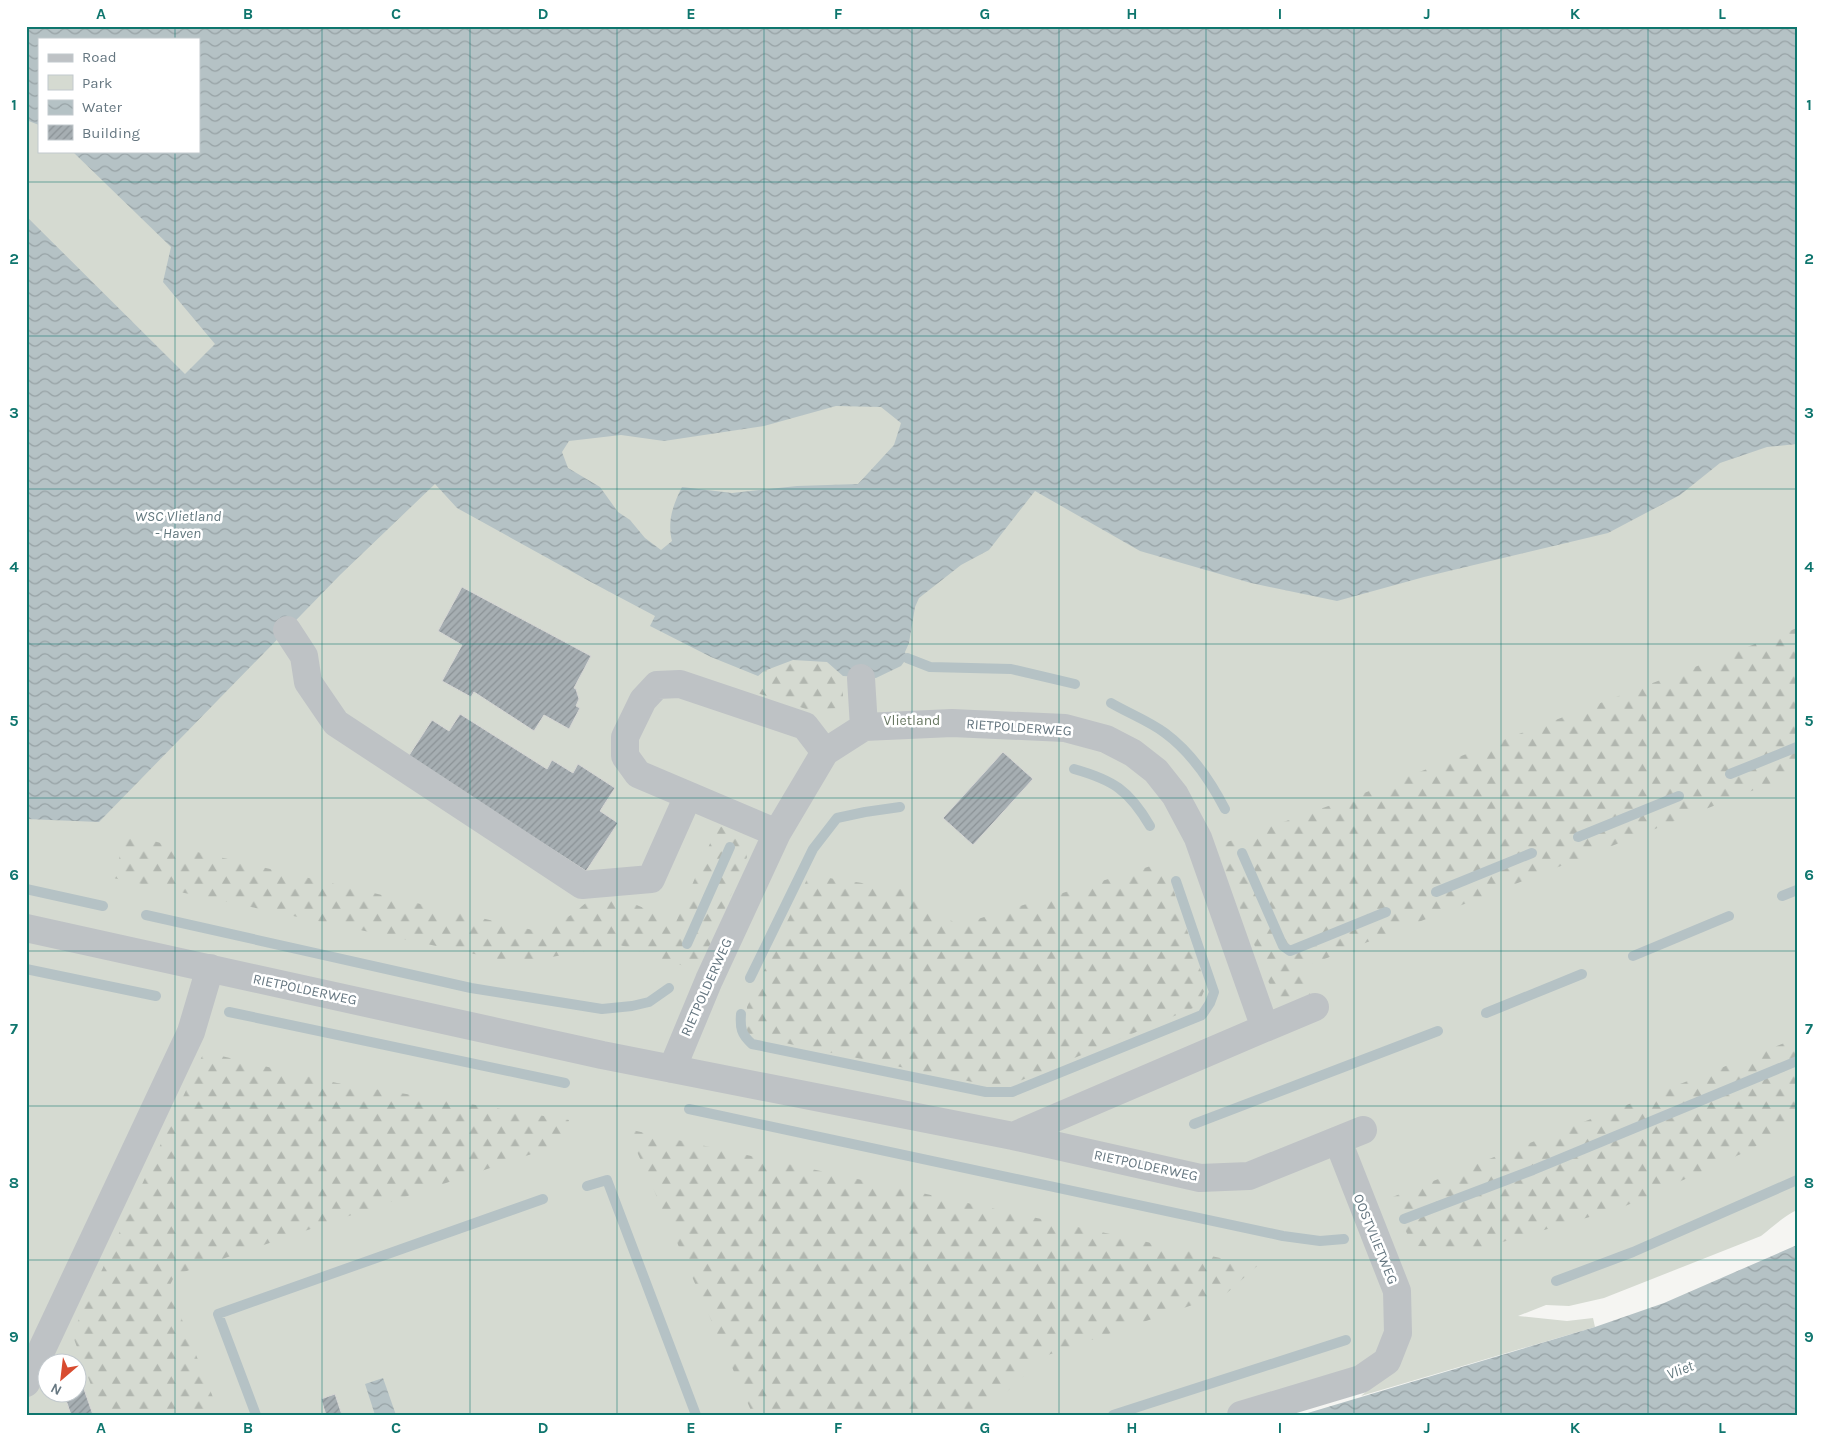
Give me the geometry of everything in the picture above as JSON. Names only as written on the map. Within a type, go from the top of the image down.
[{"type":"street","points":[[287,630],[304,656],[308,682],[336,723],[582,886],[651,879],[688,796]]},
{"type":"street","points":[[861,678],[864,727]]},
{"type":"street","points":[[776,833],[638,774],[625,756],[625,737],[643,700],[658,685],[680,684],[805,726],[825,752]]},
{"type":"street","name":"RIETPOLDERWEG","points":[[672,1069],[705,989],[776,833],[825,752],[864,727],[952,723],[1065,728],[1106,739],[1133,753],[1156,771],[1176,795],[1198,838],[1265,1028]]},
{"type":"street","name":"RIETPOLDERWEG","points":[[26,928],[672,1069],[1013,1136],[1200,1178],[1249,1176],[1364,1130]]},
{"type":"street","points":[[26,1383],[191,1032],[210,968]]},
{"type":"street","points":[[1013,1136],[1315,1007]]},
{"type":"street","name":"OOSTVLIETWEG","points":[[1241,1415],[1361,1379],[1387,1361],[1398,1333],[1397,1291],[1338,1140]]},
{"type":"green space","name":"Vlietland","points":[[26,26],[1797,26],[1797,1210],[1783,1218],[1761,1236],[1604,1298],[1569,1306],[1546,1305],[1518,1316],[1567,1321],[1593,1318],[1595,1327],[1361,1396],[1394,1367],[1366,1371],[1223,1415],[26,1415]]},
{"type":"green space","points":[[1797,628],[1797,773],[1299,969],[1311,996],[1293,1002],[1280,997],[1269,983],[1216,846],[1351,798]]},
{"type":"green space","points":[[793,660],[827,662],[843,676],[843,708],[806,709],[751,691],[758,676],[764,671]]},
{"type":"green space","points":[[718,825],[741,836],[747,857],[699,971],[620,945],[517,963],[113,878],[124,843],[133,836],[541,932],[571,915],[602,890],[676,922]]},
{"type":"green space","points":[[1164,862],[1206,986],[1198,1006],[1010,1085],[987,1085],[747,1035],[747,1007],[809,875],[902,889],[958,925]]},
{"type":"green space","points":[[1797,1038],[1797,1124],[1743,1153],[1621,1208],[1478,1249],[1413,1246],[1390,1198]]},
{"type":"green space","points":[[204,1052],[337,1083],[569,1120],[561,1144],[175,1275],[169,1287],[220,1415],[102,1415],[88,1377],[88,1354],[80,1354],[74,1339],[78,1321]]},
{"type":"green space","points":[[627,1129],[1257,1266],[1227,1293],[1045,1356],[998,1400],[955,1415],[753,1415]]},
{"type":"water","name":"Vlietland","points":[[26,26],[1797,26],[1797,444],[1767,447],[1720,463],[1680,495],[1608,533],[1424,577],[1337,601],[1251,583],[1140,551],[1035,491],[989,550],[961,565],[919,598],[915,607],[909,643],[905,652],[907,658],[901,666],[876,678],[843,676],[827,662],[793,660],[764,671],[758,676],[711,657],[650,626],[655,616],[457,508],[435,484],[340,575],[99,822],[27,819],[26,216],[185,374],[215,344],[163,282],[171,247],[73,152],[200,152],[200,38],[38,38],[38,125],[26,120]],"holes":[[[836,406],[881,407],[901,423],[894,445],[858,484],[797,486],[732,493],[682,487],[672,513],[670,527],[672,541],[661,550],[645,538],[630,520],[618,512],[600,487],[568,468],[562,452],[569,441],[621,435],[664,441],[764,426]]]},
{"type":"water","name":"Vliet","points":[[1797,1245],[1797,1415],[1301,1415],[1595,1327],[1664,1303]]},
{"type":"water","points":[[383,1378],[396,1415],[375,1415],[365,1384]]},
{"type":"building","points":[[462,587],[591,656],[574,688],[579,699],[576,706],[580,708],[569,729],[544,715],[534,731],[474,692],[471,697],[442,681],[462,645],[438,631]]},
{"type":"building","points":[[460,714],[547,769],[552,760],[573,773],[578,764],[615,788],[600,811],[618,823],[586,871],[408,757],[432,720],[449,731]]},
{"type":"building","points":[[1003,752],[1033,779],[973,845],[943,818]]},
{"type":"building","points":[[335,1394],[342,1415],[326,1415],[321,1399]]},
{"type":"building","points":[[88,1400],[93,1415],[71,1415],[67,1404],[88,1404]]},
{"type":"waterway","points":[[907,658],[930,667],[1011,669],[1075,684]]},
{"type":"waterway","points":[[1111,703],[1165,733],[1184,749],[1200,768],[1225,809]]},
{"type":"waterway","points":[[1730,774],[1797,747]]},
{"type":"waterway","points":[[1074,769],[1099,777],[1119,788],[1135,803],[1150,826]]},
{"type":"waterway","points":[[1578,837],[1679,796]]},
{"type":"waterway","points":[[750,978],[813,849],[837,818],[900,807]]},
{"type":"waterway","points":[[687,944],[730,847]]},
{"type":"waterway","points":[[1242,853],[1283,946],[1290,951],[1386,912]]},
{"type":"waterway","points":[[1436,892],[1532,853]]},
{"type":"waterway","points":[[741,1014],[742,1030],[752,1044],[986,1092],[1012,1092],[1202,1015],[1210,1003],[1214,992],[1176,881]]},
{"type":"waterway","points":[[26,889],[103,906]]},
{"type":"waterway","points":[[1782,896],[1797,890]]},
{"type":"waterway","points":[[146,915],[471,988],[602,1009],[649,1002],[669,988]]},
{"type":"waterway","points":[[1633,956],[1729,916]]},
{"type":"waterway","points":[[26,969],[156,996]]},
{"type":"waterway","points":[[1486,1013],[1582,974]]},
{"type":"waterway","points":[[229,1012],[565,1083]]},
{"type":"waterway","points":[[1194,1124],[1438,1031]]},
{"type":"waterway","points":[[1404,1219],[1533,1170],[1797,1061]]},
{"type":"waterway","points":[[689,1109],[1283,1236],[1320,1241],[1344,1239]]},
{"type":"waterway","points":[[587,1186],[607,1180],[696,1415]]},
{"type":"waterway","points":[[1556,1281],[1633,1252],[1797,1180]]},
{"type":"waterway","points":[[256,1415],[218,1314],[543,1199]]},
{"type":"waterway","points":[[1113,1415],[1346,1340]]},
{"type":"water label","name":"WSC Vlietland - Haven","points":[[178,524]]}]
